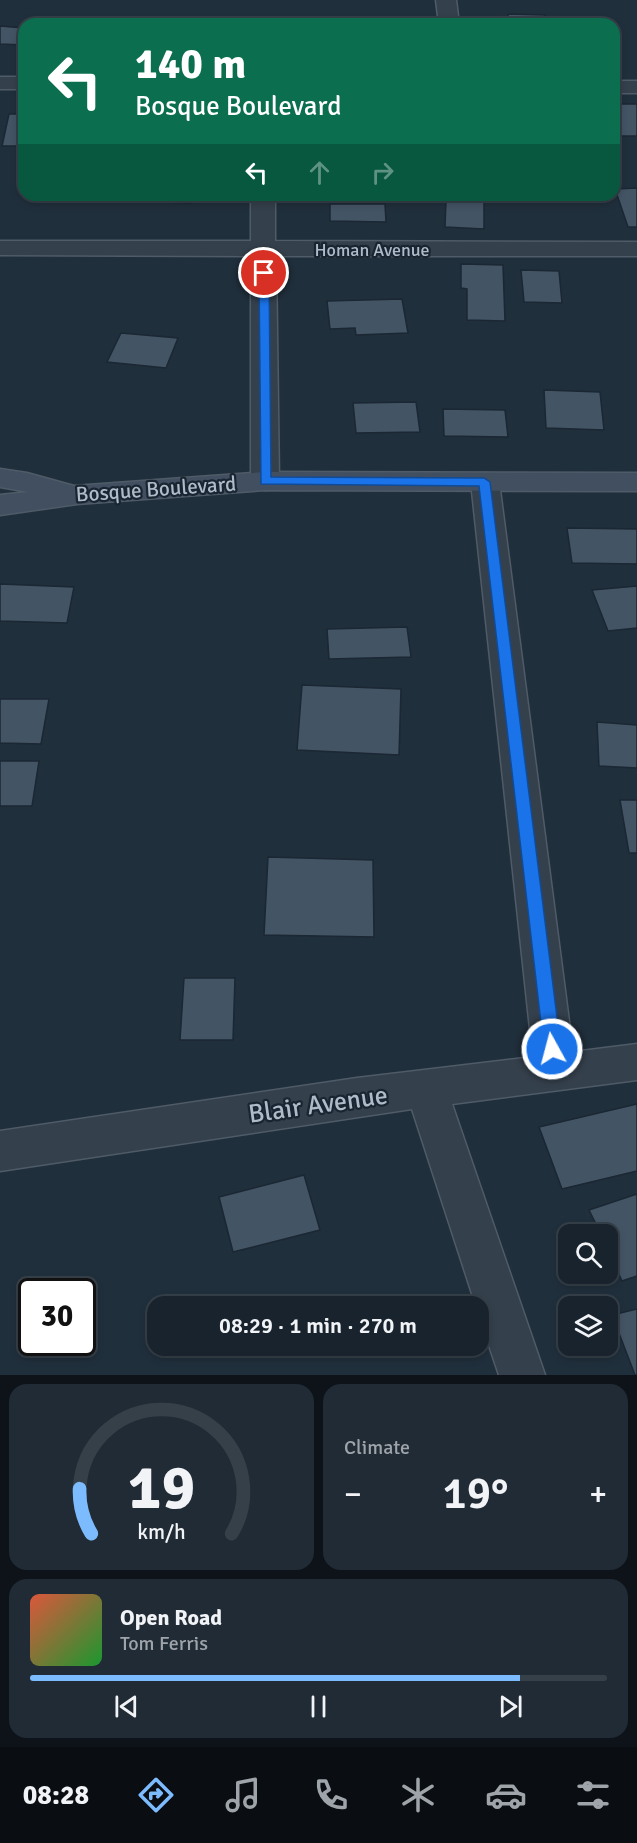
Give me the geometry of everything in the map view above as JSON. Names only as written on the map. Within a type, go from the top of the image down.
[{"type":"main road","points":[[0,478],[27,482],[77,495]]},
{"type":"main road","name":"Bosque Boulevard","points":[[0,505],[10,506],[77,495],[265,481],[637,482]]},
{"type":"street","points":[[446,0],[448,18]]},
{"type":"street","points":[[0,83],[18,83]]},
{"type":"street","points":[[620,87],[637,87]]},
{"type":"street","points":[[263,201],[265,481]]},
{"type":"street","name":"Homan Avenue","points":[[0,248],[637,249]]},
{"type":"street","points":[[484,482],[555,1072]]},
{"type":"street","name":"Blair Avenue","points":[[0,1151],[357,1097],[637,1062]]},
{"type":"street","points":[[426,1089],[522,1375]]},
{"type":"building","points":[[508,14],[545,15],[545,18],[508,18]]},
{"type":"building","points":[[0,26],[18,28],[18,45],[0,44]]},
{"type":"building","points":[[620,104],[637,104],[637,136],[620,136]]},
{"type":"building","points":[[9,114],[18,114],[18,146],[2,146]]},
{"type":"building","points":[[637,188],[637,227],[628,227],[619,201],[620,189]]},
{"type":"building","points":[[136,201],[192,201],[192,203]]},
{"type":"building","points":[[446,201],[484,202],[484,229],[445,227]]},
{"type":"building","points":[[330,204],[385,204],[386,222],[330,221]]},
{"type":"building","points":[[461,264],[503,265],[505,321],[467,320],[467,289],[461,288]]},
{"type":"building","points":[[521,270],[559,271],[562,303],[524,302]]},
{"type":"building","points":[[402,299],[408,333],[356,335],[355,328],[330,329],[327,301]]},
{"type":"building","points":[[121,333],[178,338],[166,368],[107,362]]},
{"type":"building","points":[[544,390],[600,392],[604,430],[546,428]]},
{"type":"building","points":[[416,402],[420,432],[356,433],[353,403]]},
{"type":"building","points":[[443,409],[505,410],[508,437],[444,436]]},
{"type":"building","points":[[567,528],[637,529],[637,564],[572,563]]},
{"type":"building","points":[[0,584],[74,587],[67,623],[0,621]]},
{"type":"building","points":[[637,586],[637,628],[608,631],[592,590]]},
{"type":"building","points":[[407,627],[411,657],[329,659],[327,629]]},
{"type":"building","points":[[302,685],[401,689],[399,755],[297,750]]},
{"type":"building","points":[[0,699],[49,699],[41,744],[0,743]]},
{"type":"building","points":[[597,722],[637,725],[637,768],[599,766]]},
{"type":"building","points":[[0,761],[39,761],[32,806],[0,806]]},
{"type":"building","points":[[620,800],[637,800],[637,853],[629,853]]},
{"type":"building","points":[[268,857],[373,860],[374,937],[264,935]]},
{"type":"building","points":[[184,978],[235,978],[233,1040],[180,1040]]},
{"type":"building","points":[[637,1104],[637,1171],[562,1189],[539,1127]]},
{"type":"building","points":[[304,1175],[320,1230],[233,1252],[219,1197]]},
{"type":"building","points":[[637,1194],[637,1276],[622,1281],[618,1272],[618,1224],[596,1224],[589,1210]]},
{"type":"building","points":[[637,1309],[637,1375],[635,1375],[618,1331],[618,1314]]},
{"type":"route","points":[[264,273],[265,481],[484,482],[552,1049]]}]
